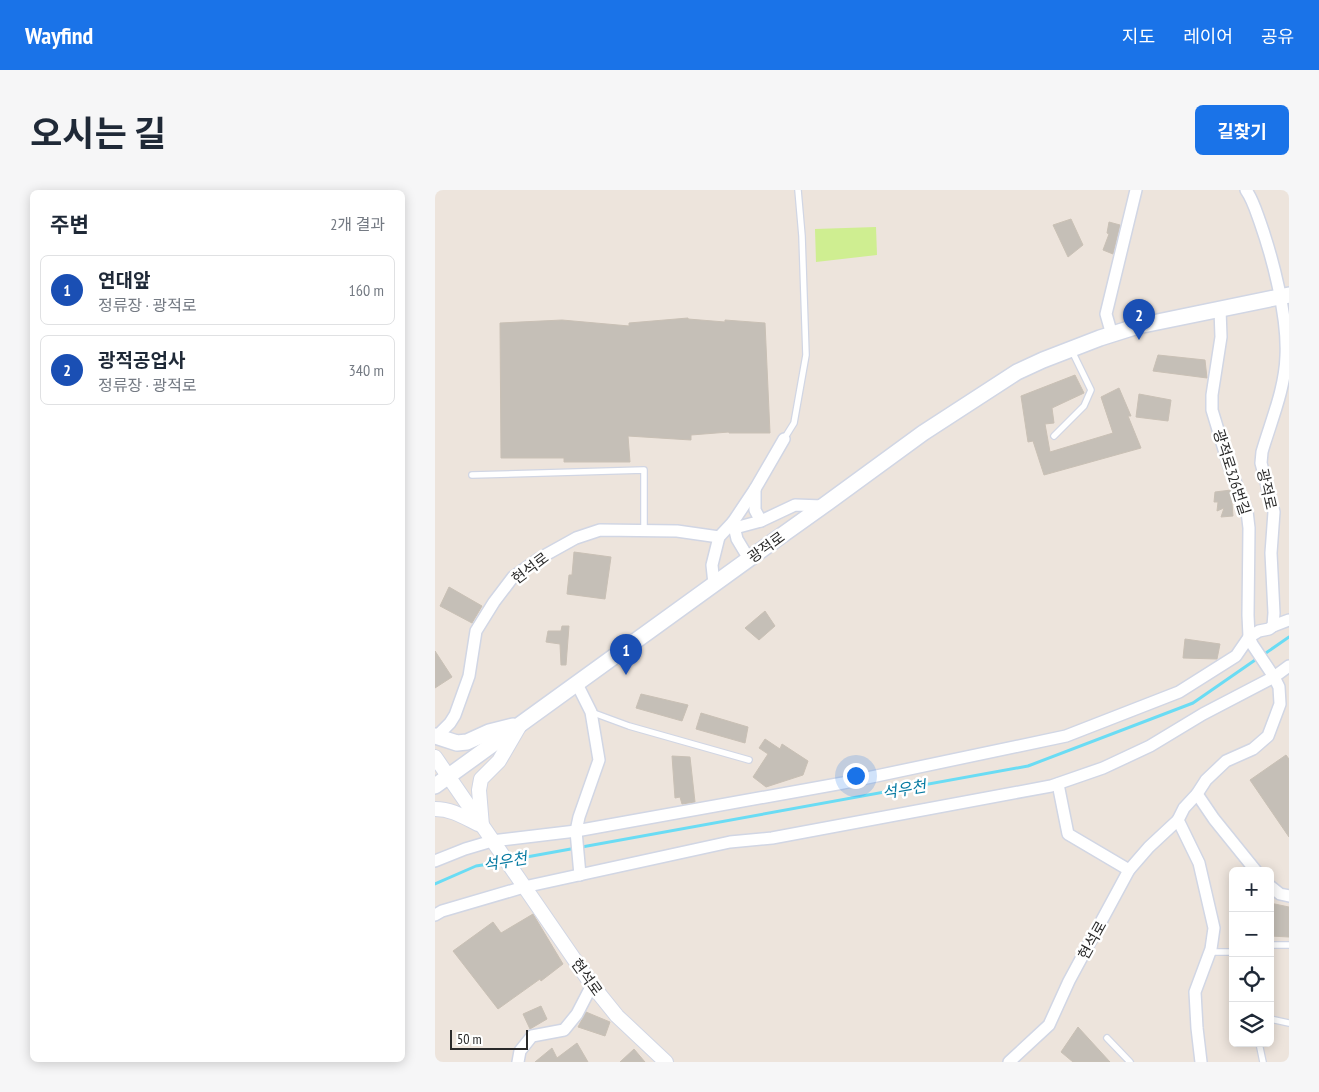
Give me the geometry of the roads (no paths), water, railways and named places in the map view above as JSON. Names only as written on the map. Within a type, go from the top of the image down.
[{"type":"main road","name":"광적로","points":[[435,786],[923,432],[1017,372],[1071,349],[1138,326],[1281,296]]},
{"type":"main road","points":[[435,737],[457,743],[467,742],[489,732],[520,725]]},
{"type":"street","points":[[1111,335],[1106,314],[1135,190]]},
{"type":"street","name":"광적로","points":[[1246,190],[1251,197],[1264,235],[1281,296],[1287,356],[1283,385],[1261,452],[1261,463],[1274,512],[1271,552],[1275,613],[1273,626]]},
{"type":"street","name":"광적로326번길","points":[[1224,308],[1211,410],[1229,466],[1247,511],[1249,528],[1248,615],[1251,640]]},
{"type":"street","points":[[714,584],[712,565],[719,537],[734,525],[784,439]]},
{"type":"street","points":[[755,489],[755,510],[761,521]]},
{"type":"street","points":[[734,525],[761,521],[795,505],[823,506]]},
{"type":"street","points":[[734,525],[737,539],[749,559]]},
{"type":"street","name":"현석로","points":[[435,737],[450,723],[455,715],[469,676],[476,631],[494,602],[513,577],[540,558],[576,538],[600,530],[677,531],[719,537]]},
{"type":"street","points":[[435,861],[492,841],[576,831],[843,783],[1066,736],[1179,692],[1236,656],[1259,631],[1269,629],[1289,620]]},
{"type":"street","points":[[1201,1062],[1195,992],[1210,952],[1214,928],[1199,863],[1178,820],[1183,808],[1197,794],[1206,780],[1227,761],[1253,749],[1268,736],[1284,694],[1251,640]]},
{"type":"street","points":[[435,915],[523,884],[580,875],[730,842],[772,838],[1058,784],[1103,768],[1150,746],[1203,714],[1274,677],[1289,666]]},
{"type":"street","points":[[577,684],[591,712],[599,760],[576,831],[580,875]]},
{"type":"street","points":[[482,826],[479,790],[481,779],[499,761],[520,725]]},
{"type":"street","points":[[435,757],[492,841]]},
{"type":"street","points":[[1058,784],[1068,834],[1129,870]]},
{"type":"street","points":[[1197,794],[1214,819],[1253,867]]},
{"type":"street","points":[[435,809],[455,812],[482,826]]},
{"type":"street","name":"현석로","points":[[1009,1062],[1049,1025],[1069,981],[1129,870],[1149,847],[1178,820]]},
{"type":"street","name":"현석로","points":[[492,841],[592,985],[617,1016],[666,1062]]},
{"type":"street","points":[[1274,889],[1280,894],[1289,896]]},
{"type":"street","points":[[518,1062],[520,1051],[532,1036],[564,1030],[577,1014],[592,985]]},
{"type":"lane","points":[[784,439],[794,423],[806,356],[802,236],[798,190]]},
{"type":"lane","points":[[1054,436],[1084,406],[1091,390],[1071,349]]},
{"type":"lane","points":[[473,476],[644,470],[644,531]]},
{"type":"lane","points":[[591,712],[629,726],[749,760]]},
{"type":"lane","points":[[1274,945],[1289,945]]},
{"type":"lane","points":[[1210,952],[1229,952]]},
{"type":"lane","points":[[1274,1020],[1289,1023]]},
{"type":"lane","points":[[1107,1038],[1130,1062]]},
{"type":"lane","points":[[1260,1047],[1263,1062]]},
{"type":"waterway","name":"석우천","points":[[1263,655],[1289,637]]},
{"type":"waterway","name":"석우천","points":[[510,860],[1028,766],[1193,703],[1258,658]]},
{"type":"waterway","name":"석우천","points":[[435,884],[476,866],[502,862]]},
{"type":"place","name":"광적공업사","points":[[1139,340]]},
{"type":"place","name":"연대앞","points":[[626,675]]}]
